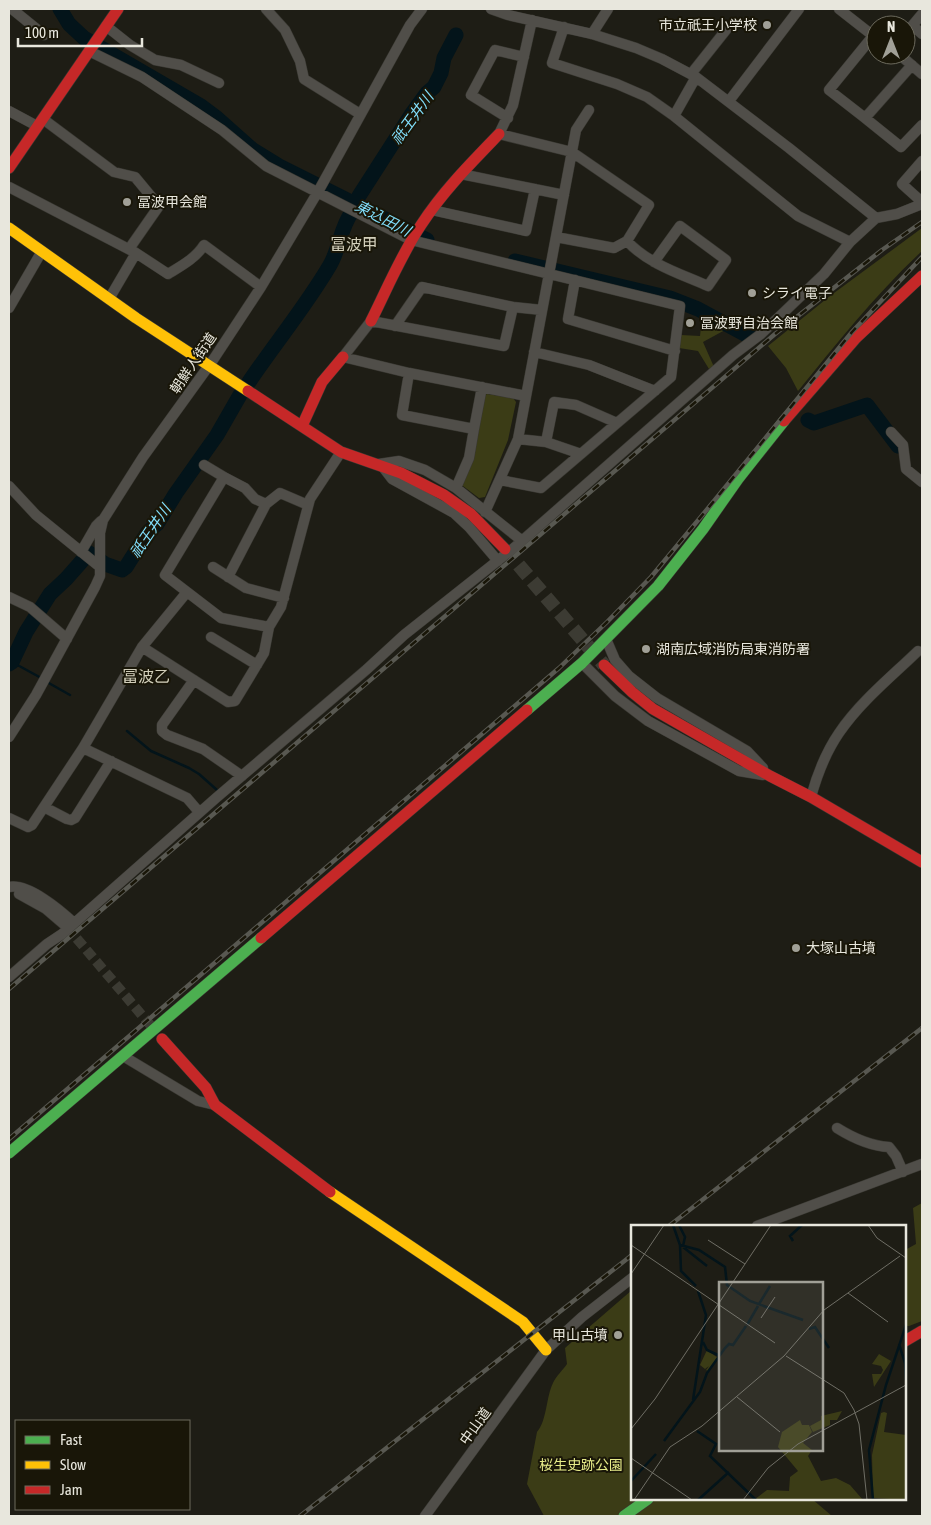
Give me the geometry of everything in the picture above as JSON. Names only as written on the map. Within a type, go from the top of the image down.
[{"type":"main road","points":[[9,168],[118,9]]},
{"type":"main road","points":[[371,321],[411,240],[461,174],[499,134]]},
{"type":"main road","points":[[9,228],[208,366],[341,452],[379,464],[437,490],[459,504],[481,523],[505,549]]},
{"type":"main road","points":[[9,1153],[582,663],[658,586],[703,529],[738,478],[856,338],[922,276]]},
{"type":"main road","points":[[302,426],[322,382],[343,358]]},
{"type":"main road","points":[[604,666],[654,709],[922,862]]},
{"type":"main road","points":[[162,1039],[206,1088],[215,1105],[318,1184],[523,1322],[546,1350]]},
{"type":"main road","points":[[906,1340],[922,1331]]},
{"type":"main road","points":[[624,1516],[647,1500]]},
{"type":"street","points":[[9,14],[12,9],[44,35]]},
{"type":"street","points":[[266,9],[285,30],[300,61],[304,78],[360,114]]},
{"type":"street","name":"朝鮮人街道","points":[[9,737],[36,694],[100,576],[100,534],[103,520],[143,457],[164,431],[261,287],[320,188],[410,25],[422,9]]},
{"type":"street","points":[[491,9],[508,15],[592,34],[636,48],[662,59],[693,76],[729,101],[876,218]]},
{"type":"street","points":[[592,34],[608,9]]},
{"type":"street","points":[[729,101],[799,9]]},
{"type":"street","points":[[839,9],[866,31]]},
{"type":"street","points":[[532,20],[514,105],[499,134],[572,152],[649,206],[627,241],[614,248],[555,242]]},
{"type":"street","points":[[564,27],[552,63],[647,97],[674,116],[798,216],[850,242]]},
{"type":"street","points":[[103,30],[155,60],[181,65],[219,83]]},
{"type":"street","points":[[674,116],[693,76],[726,30]]},
{"type":"street","points":[[866,46],[829,90],[901,147],[922,125]]},
{"type":"street","points":[[90,50],[142,77],[222,130],[266,166],[320,188],[411,240],[680,306],[672,377],[541,488],[500,480]]},
{"type":"street","points":[[508,118],[471,95],[495,50],[524,57]]},
{"type":"street","points":[[864,118],[912,65],[922,74]]},
{"type":"street","points":[[485,512],[518,439],[576,130],[589,110]]},
{"type":"street","points":[[9,111],[40,123],[114,172],[135,177],[159,206],[132,251],[110,299]]},
{"type":"street","points":[[9,977],[404,635],[498,561],[733,355],[761,334],[824,274],[850,242],[876,218],[897,214],[922,203],[902,184],[922,161]]},
{"type":"street","points":[[461,174],[564,195]]},
{"type":"street","points":[[9,187],[132,251],[168,274],[185,264],[204,245],[261,287]]},
{"type":"street","points":[[432,210],[526,231],[535,189]]},
{"type":"street","points":[[627,241],[636,250],[654,262],[708,286],[726,260],[680,226],[654,262]]},
{"type":"street","points":[[9,308],[42,252]]},
{"type":"street","points":[[575,280],[568,318],[675,351]]},
{"type":"street","points":[[395,326],[422,287],[513,307],[542,310]]},
{"type":"street","points":[[513,307],[504,346],[371,321],[343,358],[408,374],[526,396]]},
{"type":"street","points":[[534,352],[589,365],[655,390]]},
{"type":"street","points":[[408,374],[402,415],[474,429]]},
{"type":"street","points":[[456,488],[469,458],[482,387]]},
{"type":"street","points":[[546,442],[554,402],[576,405],[617,423]]},
{"type":"street","points":[[891,432],[903,445],[906,469],[922,482]]},
{"type":"street","points":[[518,439],[546,442],[582,454]]},
{"type":"street","points":[[142,647],[228,702],[236,701],[264,653],[269,626],[281,607],[310,499],[341,452]]},
{"type":"street","points":[[379,464],[399,461],[425,470],[456,488],[521,540]]},
{"type":"street","points":[[379,464],[392,479],[454,513],[498,561]]},
{"type":"street","points":[[204,465],[245,488],[255,499],[266,504]]},
{"type":"street","points":[[224,477],[165,575],[221,618],[269,626]]},
{"type":"street","points":[[9,486],[36,515],[84,554],[100,562]]},
{"type":"street","points":[[228,577],[266,504],[280,492],[308,504]]},
{"type":"street","points":[[84,554],[96,526],[103,520]]},
{"type":"street","points":[[213,567],[246,588],[284,598]]},
{"type":"street","points":[[9,818],[28,827],[32,825],[83,748],[142,647],[187,592]]},
{"type":"street","points":[[9,597],[30,606],[67,639]]},
{"type":"street","points":[[211,637],[256,665]]},
{"type":"street","points":[[606,639],[615,660],[636,681],[657,698],[747,751],[770,776]]},
{"type":"street","points":[[811,797],[817,775],[839,733],[872,694],[918,651]]},
{"type":"street","points":[[582,663],[615,696],[648,721],[739,771],[770,776]]},
{"type":"street","points":[[194,680],[162,725],[162,731],[167,735],[203,749],[242,776]]},
{"type":"street","points":[[83,748],[187,798],[199,812]]},
{"type":"street","points":[[44,807],[67,819],[75,818],[111,761]]},
{"type":"street","points":[[9,888],[13,886],[34,893],[57,907],[70,925]]},
{"type":"street","points":[[123,1056],[198,1101],[215,1105]]},
{"type":"street","points":[[837,1128],[849,1136],[874,1147],[890,1147],[903,1172]]},
{"type":"street","points":[[761,1225],[922,1164]]},
{"type":"street","name":"中山道","points":[[425,1516],[546,1350],[631,1279]]},
{"type":"green space","points":[[922,228],[922,251],[905,267],[842,337],[798,391],[786,368],[768,346],[830,296]]},
{"type":"green space","points":[[702,318],[725,330],[703,342],[714,367],[709,369],[698,351],[679,348],[681,335],[700,336]]},
{"type":"green space","points":[[487,394],[513,398],[516,402],[508,440],[485,497],[479,498],[463,486],[461,480],[483,397]]},
{"type":"green space","points":[[922,1203],[922,1321],[906,1326],[906,1249],[916,1244],[913,1208]]},
{"type":"green space","name":"桜生史跡公園","points":[[631,1291],[631,1500],[813,1500],[832,1516],[544,1516],[527,1484],[537,1432],[543,1422],[553,1383],[567,1364],[565,1348]]},
{"type":"waterway","name":"東込田川","points":[[60,9],[69,24],[84,38],[201,106],[253,150],[279,166],[427,240]]},
{"type":"waterway","name":"祇王井川","points":[[359,196],[411,115],[427,93],[434,87],[441,73],[444,58],[456,35]]},
{"type":"waterway","name":"祇王井川","points":[[249,382],[330,265],[352,212]]},
{"type":"waterway","name":"東込田川","points":[[515,261],[670,298],[698,309],[750,337]]},
{"type":"waterway","name":"祇王井川","points":[[9,664],[12,662],[26,632],[50,594],[89,553],[105,564],[122,570],[126,567],[148,532],[157,524],[176,493],[217,435],[240,395]]},
{"type":"waterway","name":"東込田川","points":[[808,420],[814,423],[867,405],[898,446]]},
{"type":"waterway","points":[[12,662],[43,679]]},
{"type":"waterway","points":[[47,682],[70,695]]},
{"type":"waterway","points":[[127,731],[151,751],[189,768],[217,790]]},
{"type":"tunnel","points":[[505,549],[604,665]]},
{"type":"tunnel","points":[[67,927],[157,1033]]},
{"type":"railway","points":[[9,989],[775,334],[882,250],[922,222]]},
{"type":"railway","points":[[9,1139],[559,668],[607,622],[651,577],[852,332],[922,257]]},
{"type":"railway","points":[[670,1225],[922,1028]]},
{"type":"railway","points":[[300,1516],[631,1256]]},
{"type":"traffic: fast","points":[[527,710],[582,663],[658,586],[784,421]]},
{"type":"traffic: fast","points":[[9,1153],[261,938]]},
{"type":"traffic: fast","points":[[624,1516],[647,1500]]},
{"type":"traffic: slow","points":[[9,228],[136,318],[248,391]]},
{"type":"traffic: slow","points":[[330,1192],[523,1322],[546,1350]]},
{"type":"traffic: jam","points":[[9,168],[118,9]]},
{"type":"traffic: jam","points":[[371,321],[394,272],[414,236],[458,178],[499,134]]},
{"type":"traffic: jam","points":[[784,421],[856,338],[922,276]]},
{"type":"traffic: jam","points":[[302,426],[322,382],[343,357]]},
{"type":"traffic: jam","points":[[248,391],[341,452],[401,473],[444,495],[471,514],[505,549]]},
{"type":"traffic: jam","points":[[604,665],[653,709],[770,776],[811,797],[922,862]]},
{"type":"traffic: jam","points":[[261,938],[527,710]]},
{"type":"traffic: jam","points":[[162,1039],[206,1088],[215,1105],[330,1192]]},
{"type":"traffic: jam","points":[[906,1340],[922,1331]]},
{"type":"place","name":"市立祇王小学校","points":[[767,25]]},
{"type":"place","name":"冨波甲会館","points":[[127,202]]},
{"type":"place","name":"シライ電子","points":[[752,293]]},
{"type":"place","name":"冨波野自治会館","points":[[690,323]]},
{"type":"place","name":"湖南広域消防局東消防署","points":[[646,649]]},
{"type":"place","name":"大塚山古墳","points":[[796,948]]},
{"type":"place","name":"甲山古墳","points":[[618,1335]]},
{"type":"district","name":"冨波甲","points":[[354,244]]},
{"type":"district","name":"冨波乙","points":[[146,676]]}]
